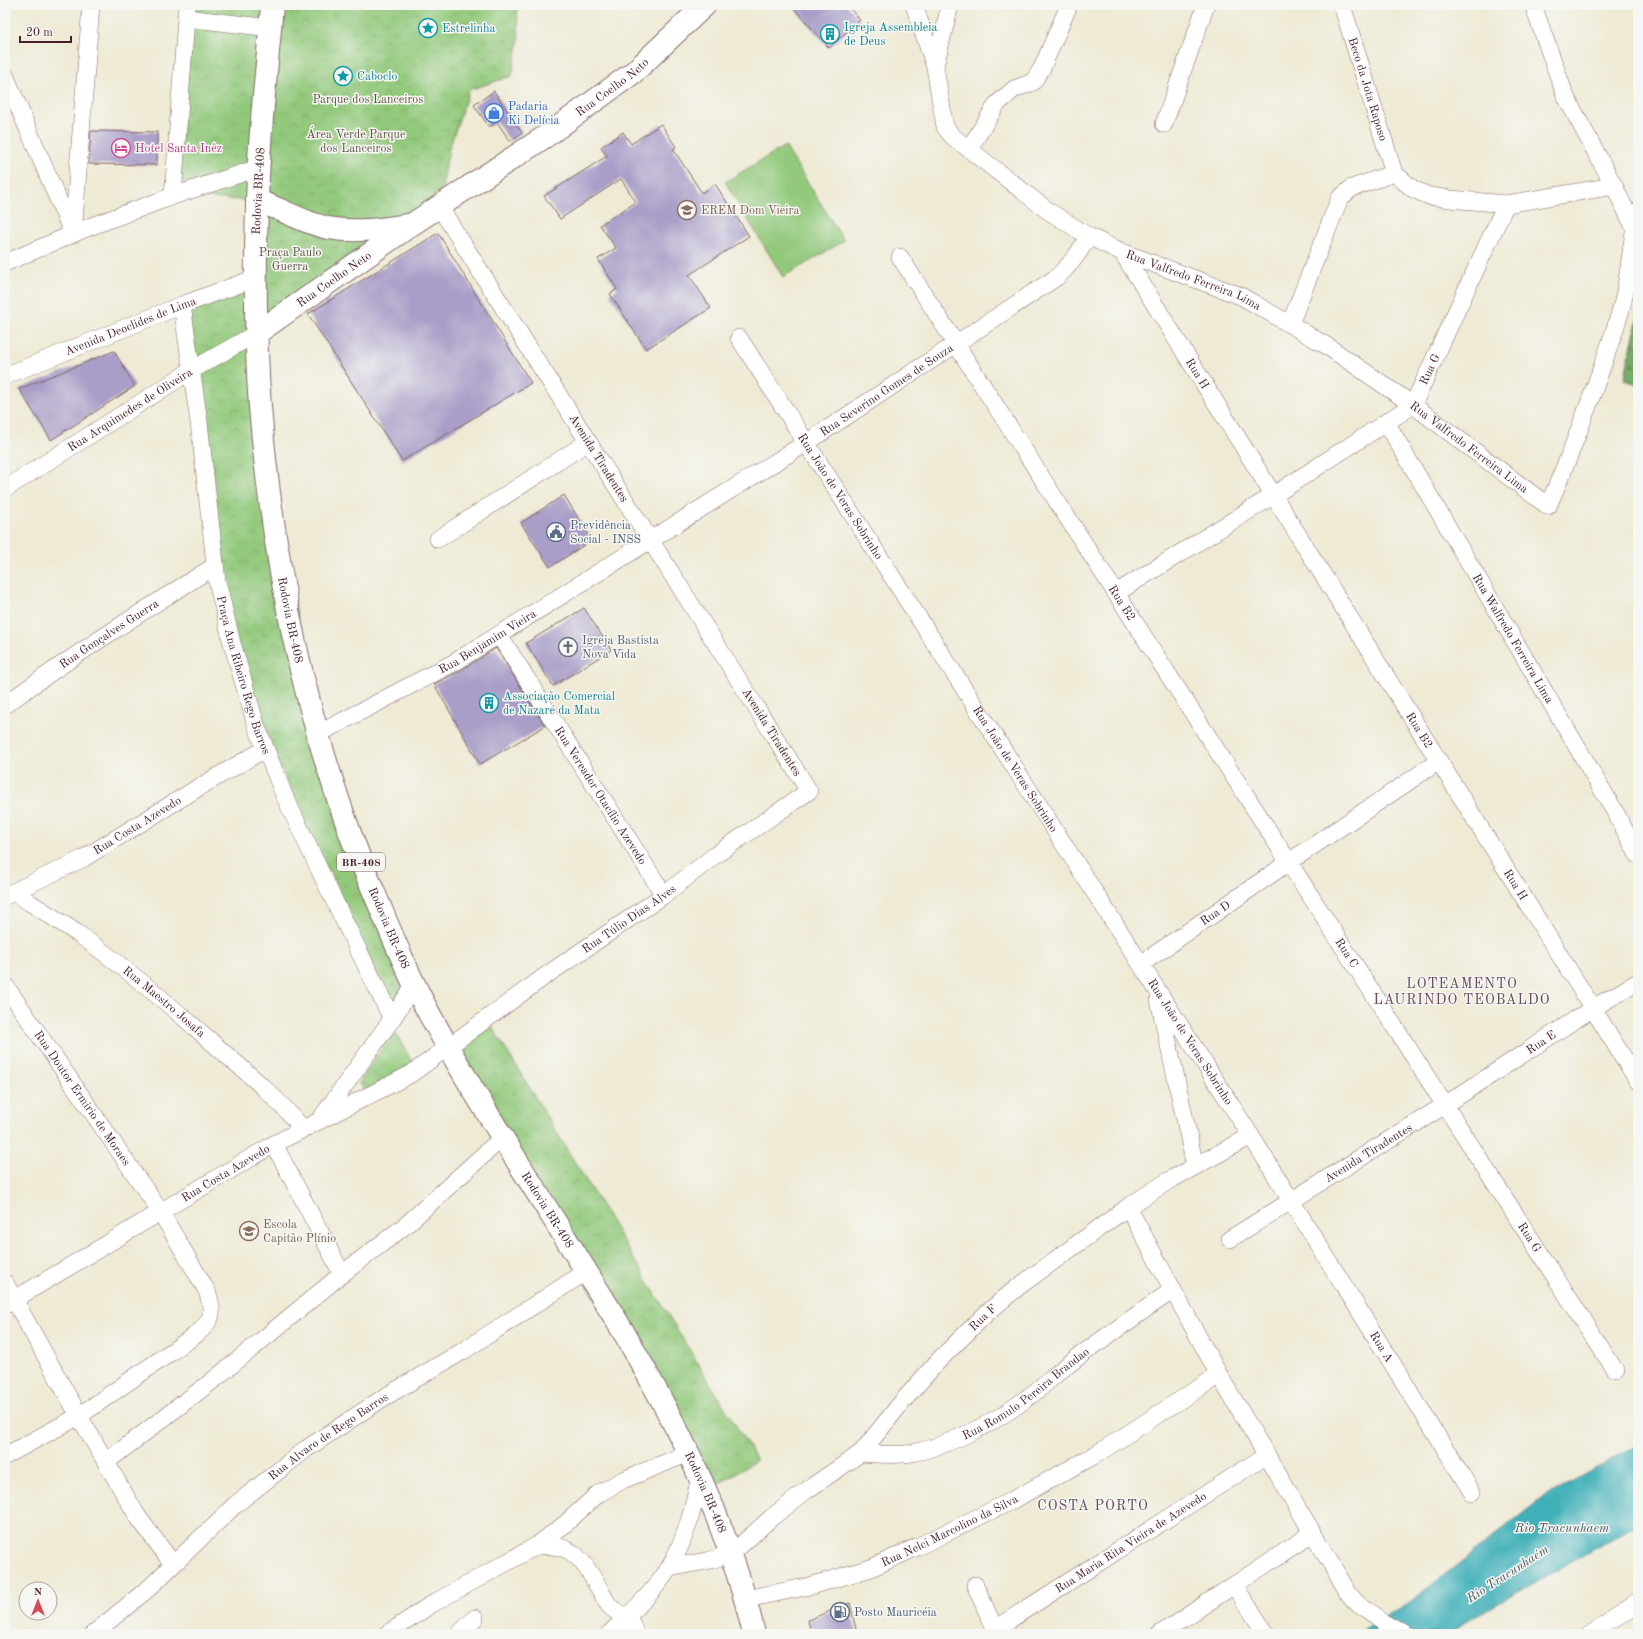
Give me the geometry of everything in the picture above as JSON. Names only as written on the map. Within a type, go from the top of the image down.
[{"type":"main road","name":"Rodovia BR-408","points":[[272,5],[258,168],[257,201],[256,278],[260,406],[275,534],[294,638],[318,734],[350,834],[414,985],[448,1047],[587,1271],[654,1386],[700,1475],[725,1534],[746,1599],[754,1634]]},
{"type":"main road","name":"Rua Coelho Neto","points":[[257,333],[411,225],[549,134],[634,72],[705,5]]},
{"type":"main road","name":"Rua Coelho Neto","points":[[257,201],[328,228],[345,230],[373,230],[411,225]]},
{"type":"street","points":[[73,234],[91,5]]},
{"type":"street","name":"Rua Valfredo Ferreira Lima","points":[[914,5],[935,66],[946,127],[952,136],[1047,210],[1088,236],[1122,252],[1241,296],[1327,346],[1413,405],[1548,506],[1566,465],[1587,410],[1623,302],[1630,268],[1636,219]]},
{"type":"street","points":[[935,66],[950,5]]},
{"type":"street","points":[[969,149],[997,104],[1014,89],[1033,82],[1042,68],[1069,5]]},
{"type":"street","points":[[1164,124],[1206,5]]},
{"type":"street","name":"Beco da Jota Raposo","points":[[1342,5],[1394,173]]},
{"type":"street","points":[[1534,5],[1565,95],[1614,186],[1636,219]]},
{"type":"street","points":[[174,196],[186,12],[270,28]]},
{"type":"street","points":[[5,75],[73,234]]},
{"type":"street","points":[[5,263],[73,234],[174,196],[258,168]]},
{"type":"street","points":[[1290,324],[1340,198],[1352,188],[1394,173],[1413,189],[1429,196],[1506,204],[1614,186]]},
{"type":"street","name":"Rua G","points":[[1413,405],[1506,204]]},
{"type":"street","name":"Avenida Tiradentes","points":[[439,206],[809,791]]},
{"type":"street","name":"Rua Severino Gomes de Souza","points":[[651,540],[806,443],[1057,276],[1073,262],[1082,250],[1088,236]]},
{"type":"street","name":"Rua H","points":[[1122,252],[1274,495]]},
{"type":"street","name":"Rua B2","points":[[900,257],[1289,862]]},
{"type":"street","name":"Avenida Deoclides de Lima","points":[[5,376],[182,305],[256,278]]},
{"type":"street","name":"Praça Ana Ribeiro Rego Barros","points":[[182,305],[192,370],[217,581],[232,643],[256,725],[284,795],[392,1019]]},
{"type":"street","name":"Rua Arquimedes de Oliveira","points":[[5,489],[192,370],[257,333]]},
{"type":"street","name":"Rua João de Veras Sobrinho","points":[[739,338],[1141,964],[1291,1201]]},
{"type":"street","points":[[1116,593],[1274,495],[1413,405]]},
{"type":"street","name":"Rua Walfredo Ferreira Lima","points":[[1386,422],[1614,810],[1638,855]]},
{"type":"street","points":[[438,539],[588,442]]},
{"type":"street","name":"Rua B2","points":[[1274,495],[1439,761]]},
{"type":"street","name":"Rua Benjamim Vieira","points":[[318,734],[455,662],[651,540]]},
{"type":"street","name":"Rua Gonçalves Guerra","points":[[5,705],[116,629],[215,566]]},
{"type":"street","name":"Rua Vereador Otacílio Azevedo","points":[[499,635],[664,895]]},
{"type":"street","name":"Rua Costa Azevedo","points":[[9,894],[84,858],[201,786],[265,749]]},
{"type":"street","name":"Rua H","points":[[1439,761],[1593,1008]]},
{"type":"street","name":"Rua D","points":[[1141,964],[1439,761]]},
{"type":"street","name":"Rua Túlio Dias Alves","points":[[448,1047],[548,974],[664,895],[714,856],[809,791]]},
{"type":"street","name":"Rua C","points":[[1289,862],[1445,1105]]},
{"type":"street","name":"Rua Maestro Josafa","points":[[9,894],[77,934],[139,981],[208,1038],[273,1096],[302,1128]]},
{"type":"street","name":"Rua E","points":[[1445,1105],[1593,1008],[1638,982]]},
{"type":"street","name":"Rua Doutor Ermirio de Moraes","points":[[5,985],[160,1211],[207,1291],[211,1303],[212,1316],[206,1326],[197,1334],[79,1416]]},
{"type":"street","points":[[319,1121],[392,1019],[414,985]]},
{"type":"street","points":[[1156,988],[1195,1166]]},
{"type":"street","points":[[1593,1008],[1638,1081]]},
{"type":"street","name":"Rua Costa Azevedo","points":[[10,1302],[160,1211],[302,1128],[319,1121],[411,1074],[448,1047]]},
{"type":"street","name":"Avenida Tiradentes","points":[[1230,1239],[1445,1105]]},
{"type":"street","name":"Rua G","points":[[1445,1105],[1615,1370]]},
{"type":"street","name":"Rua F","points":[[731,1554],[771,1518],[861,1453],[902,1402],[939,1360],[963,1335],[1018,1287],[1128,1207],[1195,1166],[1251,1136]]},
{"type":"street","points":[[106,1462],[216,1378],[342,1274],[406,1225],[503,1137]]},
{"type":"street","points":[[274,1144],[342,1274]]},
{"type":"street","name":"Rua A","points":[[1291,1201],[1472,1492]]},
{"type":"street","points":[[1128,1207],[1219,1375],[1353,1599],[1365,1611],[1404,1634]]},
{"type":"street","name":"Rua Alvaro de Rego Barros","points":[[93,1634],[149,1588],[235,1505],[306,1450],[383,1398],[463,1351],[587,1271]]},
{"type":"street","points":[[5,1282],[10,1302],[138,1517],[173,1564]]},
{"type":"street","name":"Rua Romulo Pereira Brandao","points":[[861,1453],[885,1455],[912,1453],[944,1443],[999,1417],[1027,1399],[1076,1359],[1173,1290]]},
{"type":"street","name":"Rua Nelci Marcolino da Silva","points":[[746,1599],[810,1586],[871,1568],[918,1547],[1011,1501],[1095,1455],[1219,1375]]},
{"type":"street","points":[[5,1456],[79,1416]]},
{"type":"street","points":[[387,1634],[432,1604],[536,1546],[565,1524],[598,1494],[623,1480],[689,1453]]},
{"type":"street","name":"Rua Maria Rita Vieira de Azevedo","points":[[995,1632],[1267,1455]]},
{"type":"street","points":[[609,1634],[628,1616],[669,1568],[687,1528],[695,1503],[700,1475]]},
{"type":"street","points":[[1160,1634],[1313,1533]]},
{"type":"street","points":[[536,1546],[550,1545],[562,1547],[572,1552],[581,1560],[592,1575],[608,1604],[615,1611],[628,1616],[633,1625],[635,1634]]},
{"type":"street","points":[[669,1568],[711,1560],[731,1554]]},
{"type":"street","points":[[975,1584],[995,1632]]},
{"type":"street","points":[[1234,1585],[1266,1634]]},
{"type":"street","points":[[1588,1634],[1638,1602]]},
{"type":"street","points":[[459,1634],[475,1618]]},
{"type":"green space","name":"Parque dos Lanceiros","points":[[187,5],[517,5],[519,39],[512,76],[469,90],[449,149],[439,206],[373,230],[257,201],[173,196]]},
{"type":"green space","points":[[785,146],[844,241],[783,277],[725,182]]},
{"type":"green space","name":"Praça Paulo Guerra","points":[[258,214],[391,232],[259,318]]},
{"type":"green space","points":[[256,278],[260,406],[318,734],[414,985],[392,1019],[329,890],[232,643],[182,305]]},
{"type":"green space","points":[[1638,316],[1638,384],[1624,380]]},
{"type":"green space","points":[[491,1025],[757,1460],[707,1491],[452,1054]]},
{"type":"green space","points":[[396,1033],[413,1064],[365,1091],[359,1083],[387,1040]]},
{"type":"water","name":"Rio Tracunhaem","points":[[1638,1444],[1638,1524],[1462,1624],[1451,1634],[1356,1634],[1406,1605],[1541,1499]]},
{"type":"building","name":"Igreja Assembleia de Deus","points":[[791,5],[847,5],[860,20],[829,48]]},
{"type":"building","name":"Padaria Ki Delícia","points":[[494,91],[522,133],[510,141],[497,122],[489,127],[474,105]]},
{"type":"building","points":[[661,124],[676,147],[673,149],[702,193],[715,184],[749,236],[689,275],[711,308],[646,349],[610,294],[617,289],[598,259],[616,248],[600,225],[636,202],[621,179],[560,219],[544,196],[607,156],[601,147],[623,132],[631,144]]},
{"type":"building","name":"Hotel Santa Inêz","points":[[91,131],[157,132],[157,165],[89,164]]},
{"type":"building","points":[[438,233],[531,383],[402,461],[308,314]]},
{"type":"building","points":[[114,351],[135,386],[51,440],[19,389]]},
{"type":"building","name":"Previdência Social - INSS","points":[[564,495],[592,540],[550,567],[521,523]]},
{"type":"building","name":"Igreja Bastista Nova Vida","points":[[584,608],[611,650],[553,686],[526,643]]},
{"type":"building","name":"Associação Comercial de Nazaré da Mata","points":[[496,648],[545,726],[480,764],[434,684],[460,671]]},
{"type":"building","name":"Posto Mauricéia","points":[[850,1603],[857,1634],[811,1634],[808,1620]]},
{"type":"place","name":"Estrelinha","points":[[428,28]]},
{"type":"place","name":"Igreja Assembleia de Deus","points":[[830,34]]},
{"type":"place","name":"Caboclo","points":[[343,76]]},
{"type":"place","name":"Padaria Ki Delícia","points":[[494,113]]},
{"type":"place","name":"Hotel Santa Inêz","points":[[121,148]]},
{"type":"place","name":"EREM Dom Vieira","points":[[687,210]]},
{"type":"place","name":"Previdência Social - INSS","points":[[556,532]]},
{"type":"place","name":"Igreja Bastista Nova Vida","points":[[568,647]]},
{"type":"place","name":"Associação Comercial de Nazaré da Mata","points":[[489,703]]},
{"type":"place","name":"Escola Capitão Plínio","points":[[249,1231]]},
{"type":"place","name":"Posto Mauricéia","points":[[840,1612]]},
{"type":"district","name":"LOTEAMENTO LAURINDO TEOBALDO","points":[[1462,992]]},
{"type":"district","name":"COSTA PORTO","points":[[1093,1505]]},
{"type":"park label","name":"Área Verde Parque dos Lanceiros","points":[[356,141]]},
{"type":"water label","name":"Rio Tracunhaém","points":[[1507,1573]]}]
